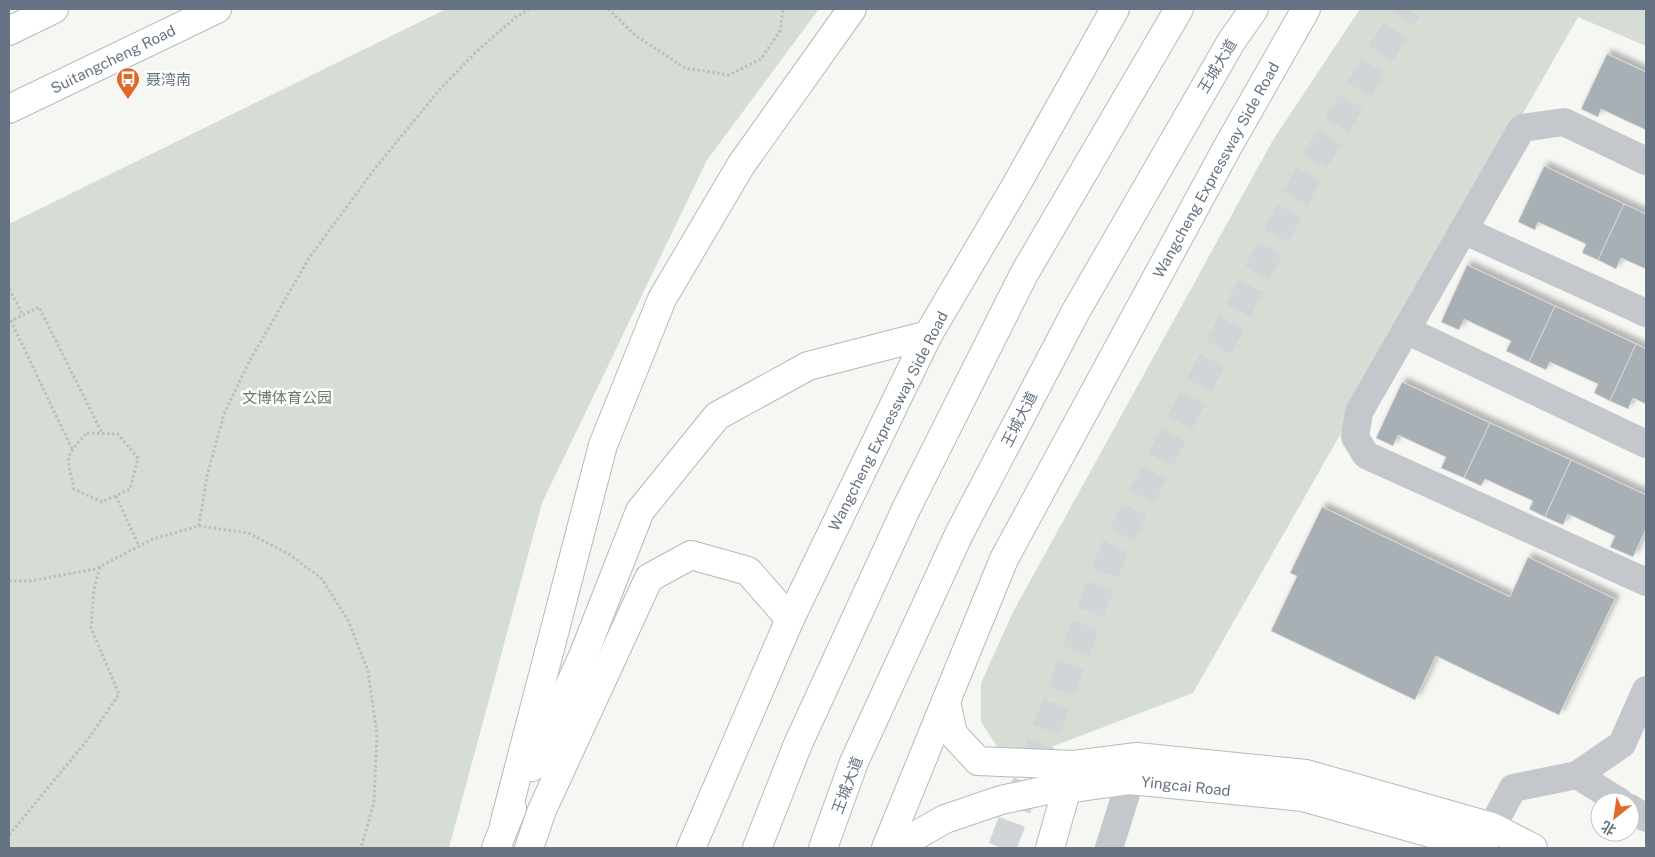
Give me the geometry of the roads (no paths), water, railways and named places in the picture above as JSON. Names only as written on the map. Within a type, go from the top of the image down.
[{"type":"main road","points":[[9,31],[54,9]]},
{"type":"main road","name":"Suitangcheng Road","points":[[9,109],[217,9]]},
{"type":"main road","points":[[500,836],[603,445],[662,299],[741,165],[852,9]]},
{"type":"main road","name":"Wangcheng Expressway Side Road","points":[[691,848],[790,619],[928,335],[1015,187],[1115,9]]},
{"type":"main road","points":[[757,848],[798,744],[903,516],[1024,274],[1180,9]]},
{"type":"main road","name":"王城大道","points":[[824,848],[854,762],[959,534],[1076,310],[1230,42],[1254,9]]},
{"type":"main road","name":"Wangcheng Expressway Side Road","points":[[886,848],[1004,559],[1227,148],[1306,9]]},
{"type":"main road","points":[[500,836],[583,656],[640,511],[717,416],[808,366],[928,335]]},
{"type":"main road","points":[[529,848],[542,810],[649,578],[691,555],[748,571],[790,619]]},
{"type":"main road","points":[[946,701],[953,734],[978,761],[1071,777],[1050,848]]},
{"type":"main road","name":"Yingcai Road","points":[[894,848],[944,819],[1001,800],[1047,790],[1071,777],[1134,769],[1304,797],[1534,848]]},
{"type":"street","points":[[1646,161],[1564,122],[1522,128],[1359,412],[1355,436],[1366,455],[1646,582]]},
{"type":"street","points":[[1463,230],[1646,313]]},
{"type":"street","points":[[1406,330],[1646,444]]},
{"type":"street","points":[[1488,837],[1513,788],[1577,775],[1622,744],[1646,690]]},
{"type":"street","points":[[1109,848],[1134,769]]},
{"type":"street","points":[[1577,775],[1604,792]]},
{"type":"tunnel","points":[[1002,848],[1113,552],[1316,159],[1408,9]]},
{"type":"place","name":"聂湾南","points":[[128,100]]},
{"type":"park label","name":"文博体育公园","points":[[287,397]]}]
